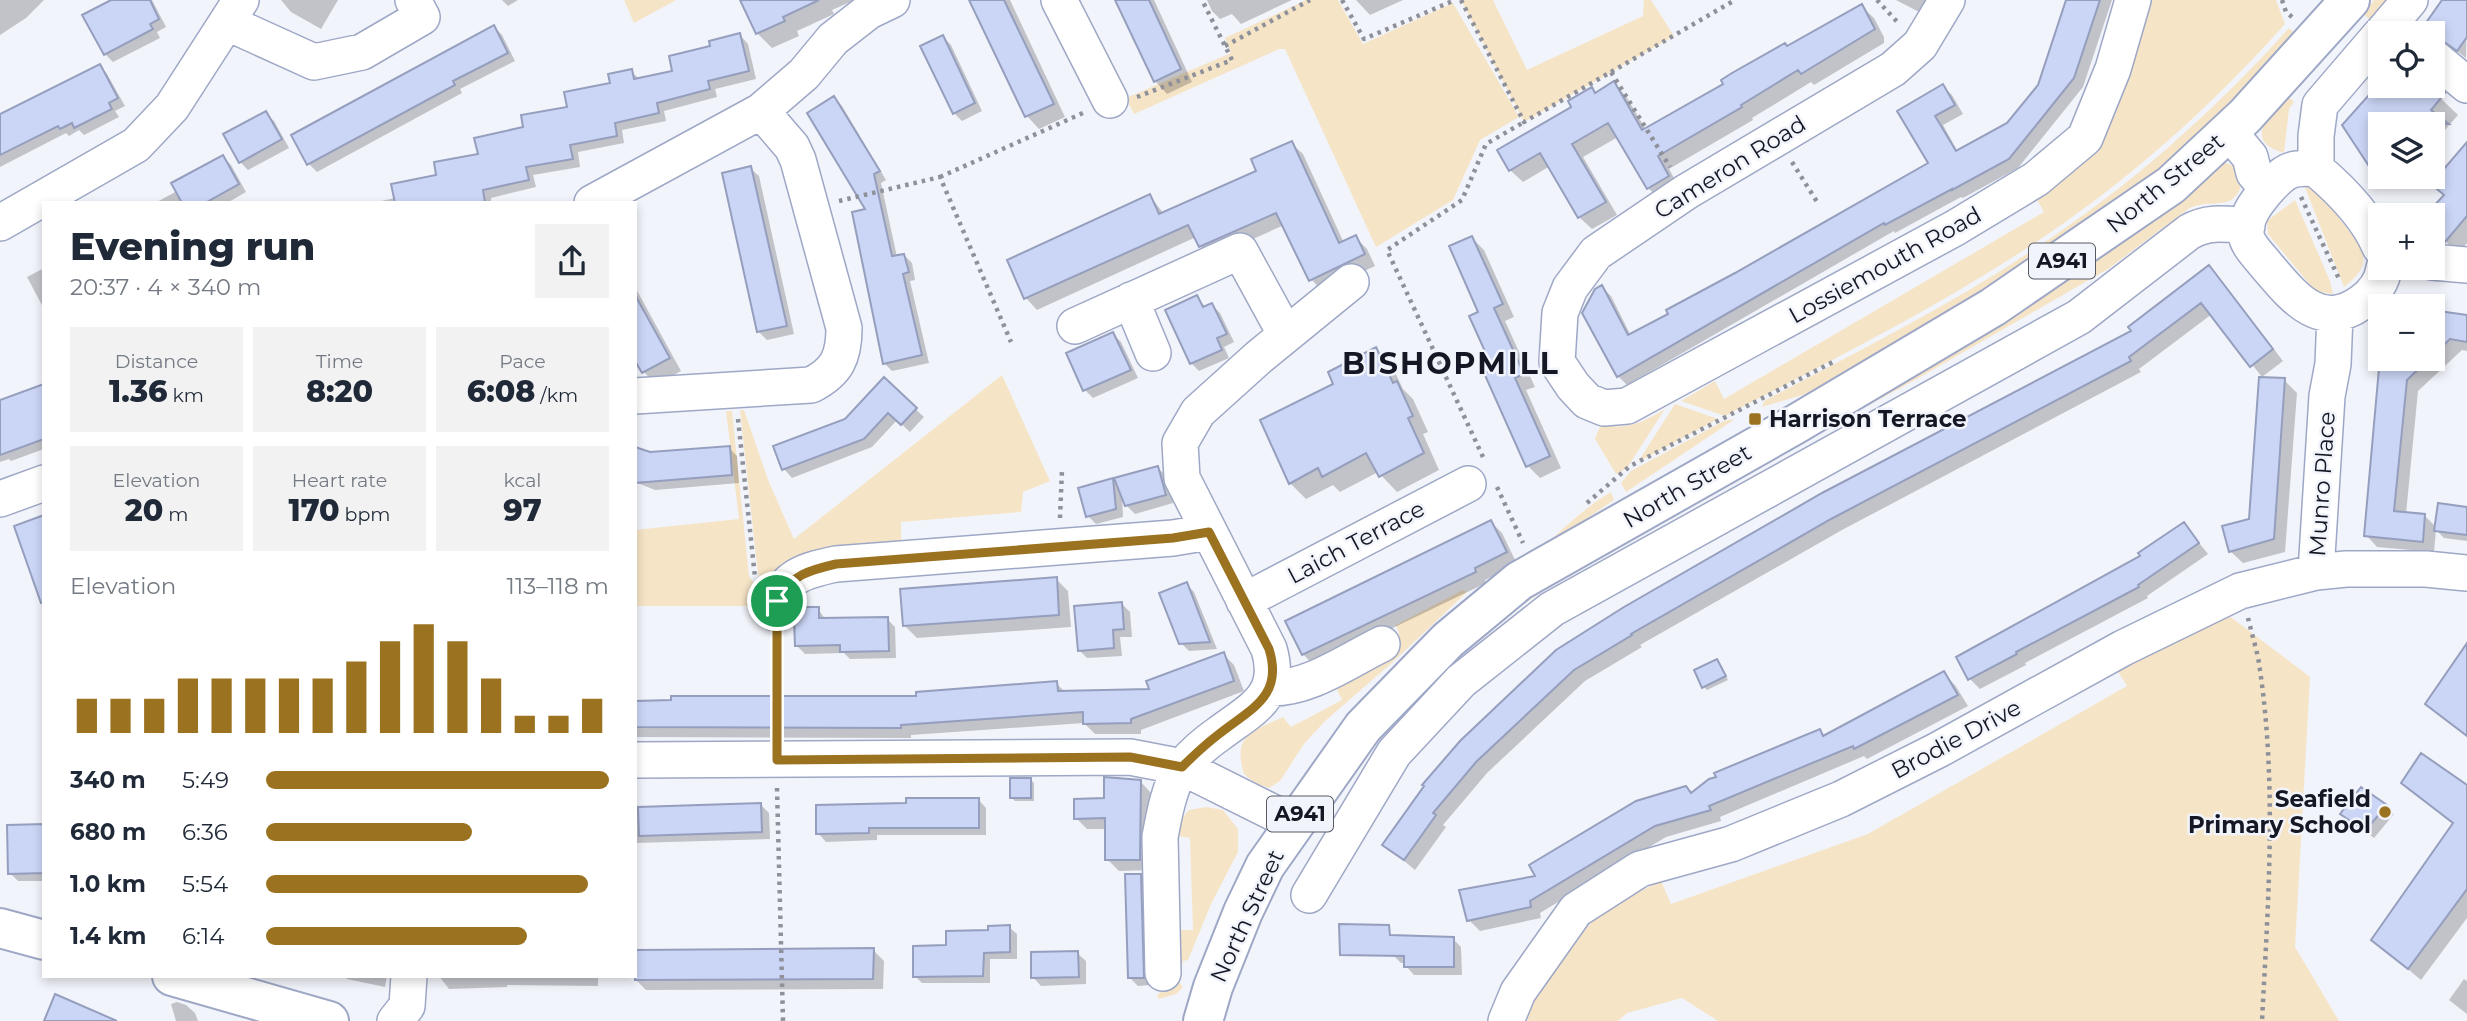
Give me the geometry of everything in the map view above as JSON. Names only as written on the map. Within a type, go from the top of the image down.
[{"type":"main road","name":"North Street","points":[[1203,1021],[1213,987],[1243,912],[1265,866],[1363,727],[1448,640],[1519,581],[1796,424],[1993,307],[2171,185],[2240,145],[2315,40],[2350,0]]},
{"type":"main road","points":[[0,928],[42,939]]},
{"type":"main road","points":[[179,978],[329,1021]]},
{"type":"street","points":[[0,223],[136,145],[172,107],[234,12],[314,62],[362,52],[422,17],[413,0]]},
{"type":"street","points":[[596,201],[761,111],[804,74],[833,40],[869,10],[892,0]]},
{"type":"street","points":[[1059,0],[1111,100]]},
{"type":"street","name":"Cameron Road","points":[[1557,362],[1560,313],[1570,288],[1596,253],[1686,192],[1893,69],[1920,45],[1947,0]]},
{"type":"street","name":"Lossiemouth Road","points":[[1557,362],[1587,401],[1604,408],[1627,406],[1955,228],[2036,179],[2085,138],[2113,69],[2133,0]]},
{"type":"street","points":[[2316,169],[2320,105],[2368,52]]},
{"type":"street","points":[[2445,67],[2467,85]]},
{"type":"street","points":[[637,396],[811,384],[828,376],[838,361],[844,343],[844,328],[811,208],[792,147],[761,111]]},
{"type":"street","points":[[2240,145],[2254,173],[2274,183]]},
{"type":"street","points":[[2368,225],[2336,186],[2316,169],[2297,167],[2274,183],[2255,205],[2246,237],[2296,300],[2328,313],[2353,308],[2370,296],[2381,280]]},
{"type":"street","points":[[1309,895],[1394,753],[1461,681],[1552,609],[2079,317],[2189,232],[2215,223],[2247,226]]},
{"type":"street","points":[[1075,326],[1240,251],[1286,335]]},
{"type":"street","points":[[2445,263],[2467,265]]},
{"type":"street","points":[[1163,973],[1160,836],[1164,815],[1182,767],[1221,732],[1245,717],[1262,700],[1270,688],[1273,663],[1269,649],[1182,478],[1180,443],[1198,412],[1351,282]]},
{"type":"street","points":[[1131,300],[1153,353]]},
{"type":"street","name":"Munro Place","points":[[2316,572],[2327,396],[2333,364],[2328,313]]},
{"type":"street","points":[[0,499],[42,484]]},
{"type":"street","name":"Laich Terrace","points":[[1244,601],[1468,484]]},
{"type":"street","points":[[776,607],[786,586],[805,571],[836,564],[1173,538],[1209,532]]},
{"type":"street","name":"Brodie Drive","points":[[1506,1021],[1518,992],[1576,910],[1640,869],[1731,844],[1841,799],[1938,750],[2123,648],[2240,591],[2316,572],[2386,568],[2467,573]]},
{"type":"street","points":[[1270,688],[1287,688],[1304,682],[1382,644]]},
{"type":"street","points":[[637,760],[1130,757],[1182,767],[1294,822]]},
{"type":"street","points":[[395,1021],[407,1006],[409,978]]},
{"type":"path","points":[[811,208],[940,177],[1111,100],[1115,106],[1232,60],[1202,0]]},
{"type":"path","points":[[1225,46],[1310,0]]},
{"type":"path","points":[[1342,0],[1364,39],[1455,0]]},
{"type":"path","points":[[1461,0],[1524,122]]},
{"type":"path","points":[[1486,144],[1735,0]]},
{"type":"path","points":[[1611,72],[1686,192]]},
{"type":"path","points":[[1776,138],[1819,205]]},
{"type":"path","points":[[940,177],[1011,342]]},
{"type":"path","points":[[734,390],[745,469],[752,566],[755,577],[776,607],[783,1021]]},
{"type":"path","points":[[1059,545],[1062,470]]},
{"type":"shaded area","points":[[624,0],[676,0],[634,23]]},
{"type":"shaded area","points":[[1306,0],[1338,0],[1363,44],[1453,3],[1519,117],[1480,140],[1453,200],[1376,247],[1285,49],[1279,49],[1134,114],[1126,98],[1231,53],[1225,38]]},
{"type":"shaded area","points":[[1461,0],[1493,0],[1527,70],[1643,16],[1644,0],[1651,0],[1674,36],[1524,122]]},
{"type":"shaded area","points":[[2149,0],[2276,0],[2285,24],[2196,115],[2133,171],[2030,246],[1880,335],[1725,416],[1681,401],[1715,381],[1724,399],[2044,212],[2035,196]]},
{"type":"shaded area","points":[[2374,0],[2386,0],[2371,20],[2364,15]]},
{"type":"shaded area","points":[[2289,28],[2298,36],[2140,194],[1829,387],[1762,407],[1764,401],[1967,291],[2033,250],[2103,201],[2200,119]]},
{"type":"shaded area","points":[[2289,97],[2294,102],[2289,109],[2284,153],[2264,142],[2262,134],[2268,119]]},
{"type":"shaded area","points":[[2221,161],[2236,167],[2242,181],[2234,198],[2188,209],[2108,269],[1915,380],[1660,518],[1519,607],[1487,634],[1532,585]]},
{"type":"shaded area","points":[[2304,185],[2318,191],[2360,245],[2363,264],[2344,287]]},
{"type":"shaded area","points":[[2295,200],[2333,294],[2320,292],[2311,286],[2268,234],[2267,221]]},
{"type":"shaded area","points":[[1002,375],[1050,481],[1023,492],[1021,512],[901,522],[901,548],[771,593],[758,574],[740,410],[744,410],[768,480],[794,539]]},
{"type":"shaded area","points":[[1675,404],[1718,419],[1638,462]]},
{"type":"shaded area","points":[[1665,409],[1627,468],[1616,474],[1595,439],[1601,424],[1626,426],[1650,418]]},
{"type":"shaded area","points":[[726,411],[732,411],[749,576],[768,606],[637,606],[637,530],[739,519]]},
{"type":"shaded area","points":[[1735,419],[1626,492],[1621,483],[1631,471],[1724,421]]},
{"type":"shaded area","points":[[1611,492],[1614,500],[1552,542],[1573,520]]},
{"type":"shaded area","points":[[1463,590],[1467,592],[1324,722],[1304,744],[1280,781],[1269,788],[1255,783],[1244,774],[1241,751],[1248,736],[1283,717],[1291,727],[1342,700],[1334,683],[1367,671],[1399,633],[1396,625]]},
{"type":"shaded area","points":[[2228,615],[2310,677],[2295,947],[2339,1021],[1718,1021],[1682,998],[1627,1013],[1618,1021],[1527,1021],[1535,997],[1571,944],[1612,905],[1661,881],[1671,904],[1868,834],[2127,686],[2112,662]]},
{"type":"shaded area","points":[[1206,807],[1223,810],[1238,829],[1238,852],[1212,902],[1188,960],[1183,961],[1178,981],[1183,987],[1176,994],[1159,999],[1157,995],[1169,986],[1174,930],[1193,930],[1190,838],[1179,836],[1179,822],[1189,810]]},
{"type":"building","points":[[111,0],[150,0],[159,19],[150,24],[153,29],[104,55],[82,15]]},
{"type":"building","points":[[740,0],[819,0],[783,17],[785,21],[756,34]]},
{"type":"building","points":[[969,0],[1004,0],[1054,104],[1025,117]]},
{"type":"building","points":[[1115,0],[1149,0],[1181,69],[1154,82]]},
{"type":"building","points":[[2066,0],[2100,0],[2074,78],[2009,159],[1885,225],[1884,223],[1617,377],[1582,313],[1595,289],[1602,285],[1628,335],[1668,314],[1666,310],[1928,163],[1897,111],[1943,84],[1955,105],[1935,116],[1956,151],[2007,123],[2038,85]]},
{"type":"building","points":[[2442,0],[2467,0],[2467,37],[2457,51],[2445,43],[2445,21],[2427,21]]},
{"type":"building","points":[[1862,4],[1875,29],[1801,74],[1798,70],[1741,105],[1742,107],[1658,156],[1669,176],[1647,189],[1608,123],[1572,144],[1606,202],[1578,218],[1540,153],[1509,171],[1497,150],[1571,107],[1568,101],[1592,87],[1595,93],[1614,81],[1642,130],[1723,84],[1721,80],[1732,73]]},
{"type":"building","points":[[494,25],[508,53],[453,81],[455,85],[307,165],[291,135]]},
{"type":"building","points":[[740,33],[749,71],[708,81],[710,89],[657,103],[659,113],[615,123],[617,136],[570,145],[573,159],[526,167],[529,180],[483,190],[485,201],[395,201],[391,184],[436,175],[434,162],[478,154],[474,138],[523,127],[521,115],[567,107],[564,92],[610,83],[608,74],[632,69],[634,79],[672,71],[669,56],[710,46],[709,41]]},
{"type":"building","points":[[943,35],[975,103],[953,114],[920,46]]},
{"type":"building","points":[[100,64],[118,98],[109,103],[112,109],[74,128],[72,123],[60,129],[58,126],[0,155],[0,114]]},
{"type":"building","points":[[834,96],[880,171],[874,174],[892,256],[904,254],[909,272],[903,274],[922,355],[883,364],[852,212],[865,209],[807,113]]},
{"type":"building","points":[[2368,96],[2441,98],[2431,110],[2434,112],[2368,112],[2368,165],[2342,125]]},
{"type":"building","points":[[266,111],[282,139],[239,163],[223,134]]},
{"type":"building","points":[[1292,141],[1339,243],[1356,235],[1365,254],[1309,281],[1276,213],[1199,247],[1188,225],[1024,299],[1007,260],[1150,194],[1159,214],[1256,171],[1251,159]]},
{"type":"building","points":[[2467,142],[2467,216],[2445,242],[2445,203],[2437,203],[2444,195],[2437,189],[2445,189],[2445,168]]},
{"type":"building","points":[[223,155],[239,184],[209,201],[181,201],[171,183]]},
{"type":"building","points":[[751,166],[787,326],[757,332],[722,173]]},
{"type":"building","points":[[1472,236],[1503,304],[1494,308],[1524,374],[1515,378],[1550,456],[1526,467],[1484,373],[1493,369],[1469,316],[1478,312],[1449,246]]},
{"type":"building","points":[[2209,265],[2273,349],[2250,367],[2201,303],[2129,357],[2131,361],[1831,519],[1631,634],[1574,670],[1476,762],[1433,813],[1436,815],[1404,860],[1382,845],[1424,786],[1422,785],[1460,741],[1556,650],[1624,607],[1822,493],[2131,331],[2128,327]]},
{"type":"building","points":[[1197,295],[1203,307],[1212,303],[1227,334],[1217,338],[1222,350],[1190,364],[1165,310]]},
{"type":"building","points":[[637,299],[670,358],[642,373],[637,364]]},
{"type":"building","points":[[2445,312],[2467,315],[2467,342],[2450,339],[2445,344]]},
{"type":"building","points":[[1113,332],[1131,370],[1083,391],[1066,353]]},
{"type":"building","points":[[1376,347],[1393,383],[1397,381],[1413,416],[1408,418],[1424,453],[1379,477],[1366,453],[1322,477],[1318,468],[1289,484],[1260,420],[1333,384],[1328,372]]},
{"type":"building","points":[[2379,371],[2416,371],[2407,380],[2394,511],[2425,514],[2423,542],[2364,536]]},
{"type":"building","points":[[884,377],[917,408],[901,425],[888,413],[864,439],[782,470],[773,446],[845,419]]},
{"type":"building","points":[[2259,377],[2285,378],[2274,539],[2229,552],[2222,526],[2249,519]]},
{"type":"building","points":[[42,385],[42,440],[0,455],[0,400]]},
{"type":"building","points":[[730,446],[732,475],[637,483],[637,448],[650,452]]},
{"type":"building","points":[[1158,466],[1166,495],[1125,506],[1114,478]]},
{"type":"building","points":[[1113,478],[1116,509],[1086,517],[1078,488]]},
{"type":"building","points":[[2438,503],[2467,507],[2467,535],[2434,531]]},
{"type":"building","points":[[42,516],[42,603],[41,603],[14,526]]},
{"type":"building","points":[[1491,520],[1507,552],[1475,568],[1476,572],[1302,655],[1285,621]]},
{"type":"building","points":[[2184,522],[2199,543],[2138,585],[2139,587],[1968,680],[1956,657],[2140,556],[2138,553]]},
{"type":"building","points":[[1057,577],[1059,615],[903,626],[900,589]]},
{"type":"building","points":[[1187,582],[1210,642],[1179,644],[1159,593]]},
{"type":"building","points":[[1122,602],[1124,629],[1113,630],[1114,648],[1078,651],[1074,606]]},
{"type":"building","points":[[797,607],[819,607],[819,618],[888,617],[889,651],[840,652],[840,645],[795,646],[794,620]]},
{"type":"building","points":[[2467,643],[2467,736],[2425,704]]},
{"type":"building","points":[[1224,652],[1234,681],[1131,719],[1131,723],[1083,724],[1083,712],[901,725],[901,728],[637,727],[637,701],[671,700],[671,696],[916,696],[916,692],[1057,681],[1058,691],[1149,689],[1146,681]]},
{"type":"building","points":[[1717,659],[1726,676],[1702,688],[1694,670]]},
{"type":"building","points":[[1944,671],[1958,695],[1854,749],[1853,746],[1709,806],[1711,810],[1655,826],[1530,901],[1531,907],[1467,921],[1459,890],[1535,876],[1529,865],[1636,801],[1686,786],[1691,793],[1716,777],[1714,773],[1820,729],[1823,736]]},
{"type":"building","points":[[2421,753],[2467,785],[2467,889],[2408,969],[2371,940],[2453,823],[2401,783]]},
{"type":"building","points":[[1104,777],[1141,780],[1140,860],[1105,860],[1105,818],[1074,819],[1074,799],[1104,798]]},
{"type":"building","points":[[1010,778],[1031,778],[1031,798],[1010,798]]},
{"type":"building","points":[[2361,787],[2387,805],[2365,831],[2340,814]]},
{"type":"building","points":[[906,798],[979,798],[979,828],[869,828],[869,833],[816,834],[816,805],[906,803]]},
{"type":"building","points":[[761,803],[762,832],[639,836],[638,807]]},
{"type":"building","points":[[42,824],[42,873],[8,874],[7,825]]},
{"type":"building","points":[[1125,874],[1141,874],[1144,978],[1128,978]]},
{"type":"building","points":[[1339,924],[1389,925],[1390,935],[1454,937],[1454,967],[1404,967],[1404,956],[1340,955]]},
{"type":"building","points":[[1010,925],[1010,952],[984,953],[983,976],[913,977],[913,946],[946,945],[946,931],[988,930],[988,926]]},
{"type":"building","points":[[874,948],[873,979],[635,980],[637,950]]},
{"type":"building","points":[[1078,951],[1079,977],[1031,978],[1031,952]]},
{"type":"building","points":[[55,994],[117,1021],[44,1021]]},
{"type":"place","name":"Harrison Terrace","points":[[1755,419]]},
{"type":"place","name":"Seafield Primary School","points":[[2385,812]]},
{"type":"district","name":"BISHOPMILL","points":[[1451,364]]},
{"type":"route","points":[[1209,532],[1269,649],[1273,674],[1270,688],[1262,700],[1245,717],[1202,747],[1182,767],[1130,757],[777,760],[777,601],[786,586],[805,571],[836,564],[1173,538],[1209,532]]}]
